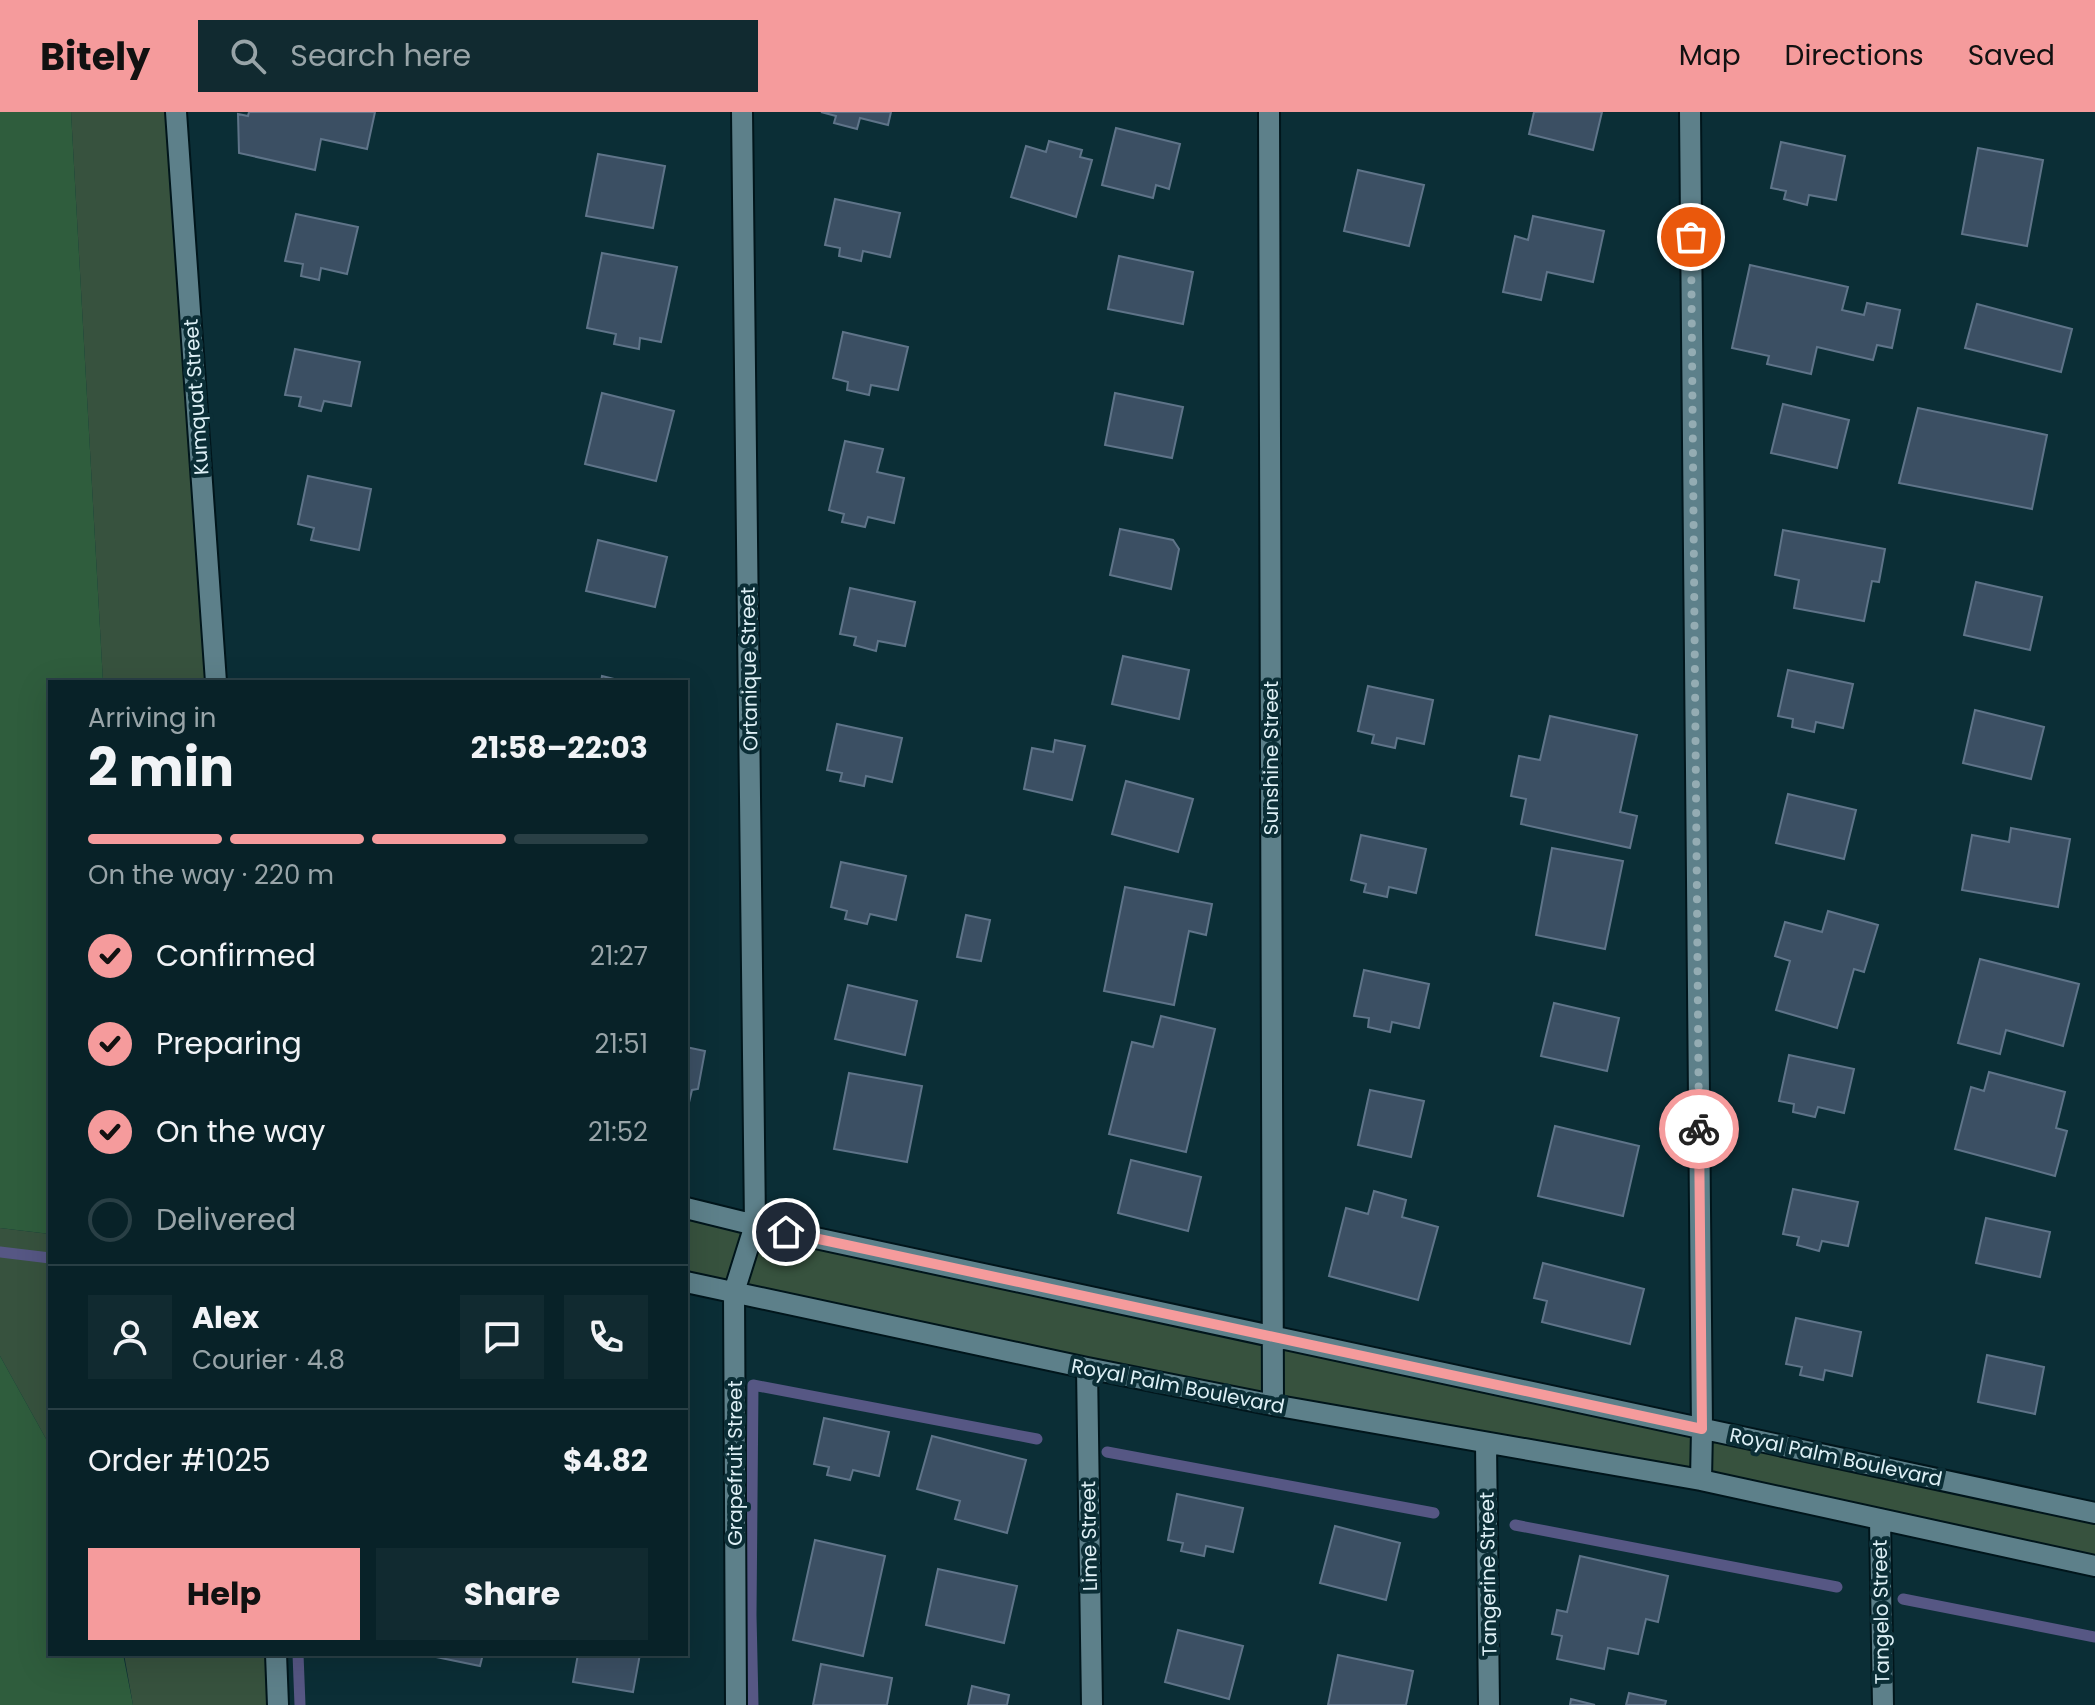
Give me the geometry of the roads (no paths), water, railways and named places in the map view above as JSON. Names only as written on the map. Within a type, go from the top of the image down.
[{"type":"street","name":"Kumquat Street","points":[[176,112],[216,680]]},
{"type":"street","name":"Ortanique Street","points":[[742,112],[755,1225]]},
{"type":"street","name":"Sunshine Street","points":[[1269,112],[1273,1405]]},
{"type":"street","points":[[1690,112],[1701,1480]]},
{"type":"street","name":"Royal Palm Boulevard","points":[[688,1208],[2095,1513]]},
{"type":"street","name":"Grapefruit Street","points":[[736,1705],[734,1292],[755,1225]]},
{"type":"street","name":"Royal Palm Boulevard","points":[[688,1282],[1273,1405],[1701,1480],[2095,1566]]},
{"type":"street","name":"Lime Street","points":[[1087,1368],[1092,1705]]},
{"type":"street","name":"Tangerine Street","points":[[1486,1443],[1489,1705]]},
{"type":"street","name":"Tangelo Street","points":[[1880,1519],[1883,1705]]},
{"type":"street","points":[[276,1656],[278,1705]]},
{"type":"waterway","points":[[0,1252],[48,1258]]},
{"type":"waterway","points":[[753,1705],[753,1385],[1037,1439]]},
{"type":"waterway","points":[[1107,1452],[1434,1513]]},
{"type":"waterway","points":[[1515,1525],[1837,1587]]},
{"type":"waterway","points":[[1903,1599],[2095,1637]]},
{"type":"waterway","points":[[298,1656],[300,1705]]}]
